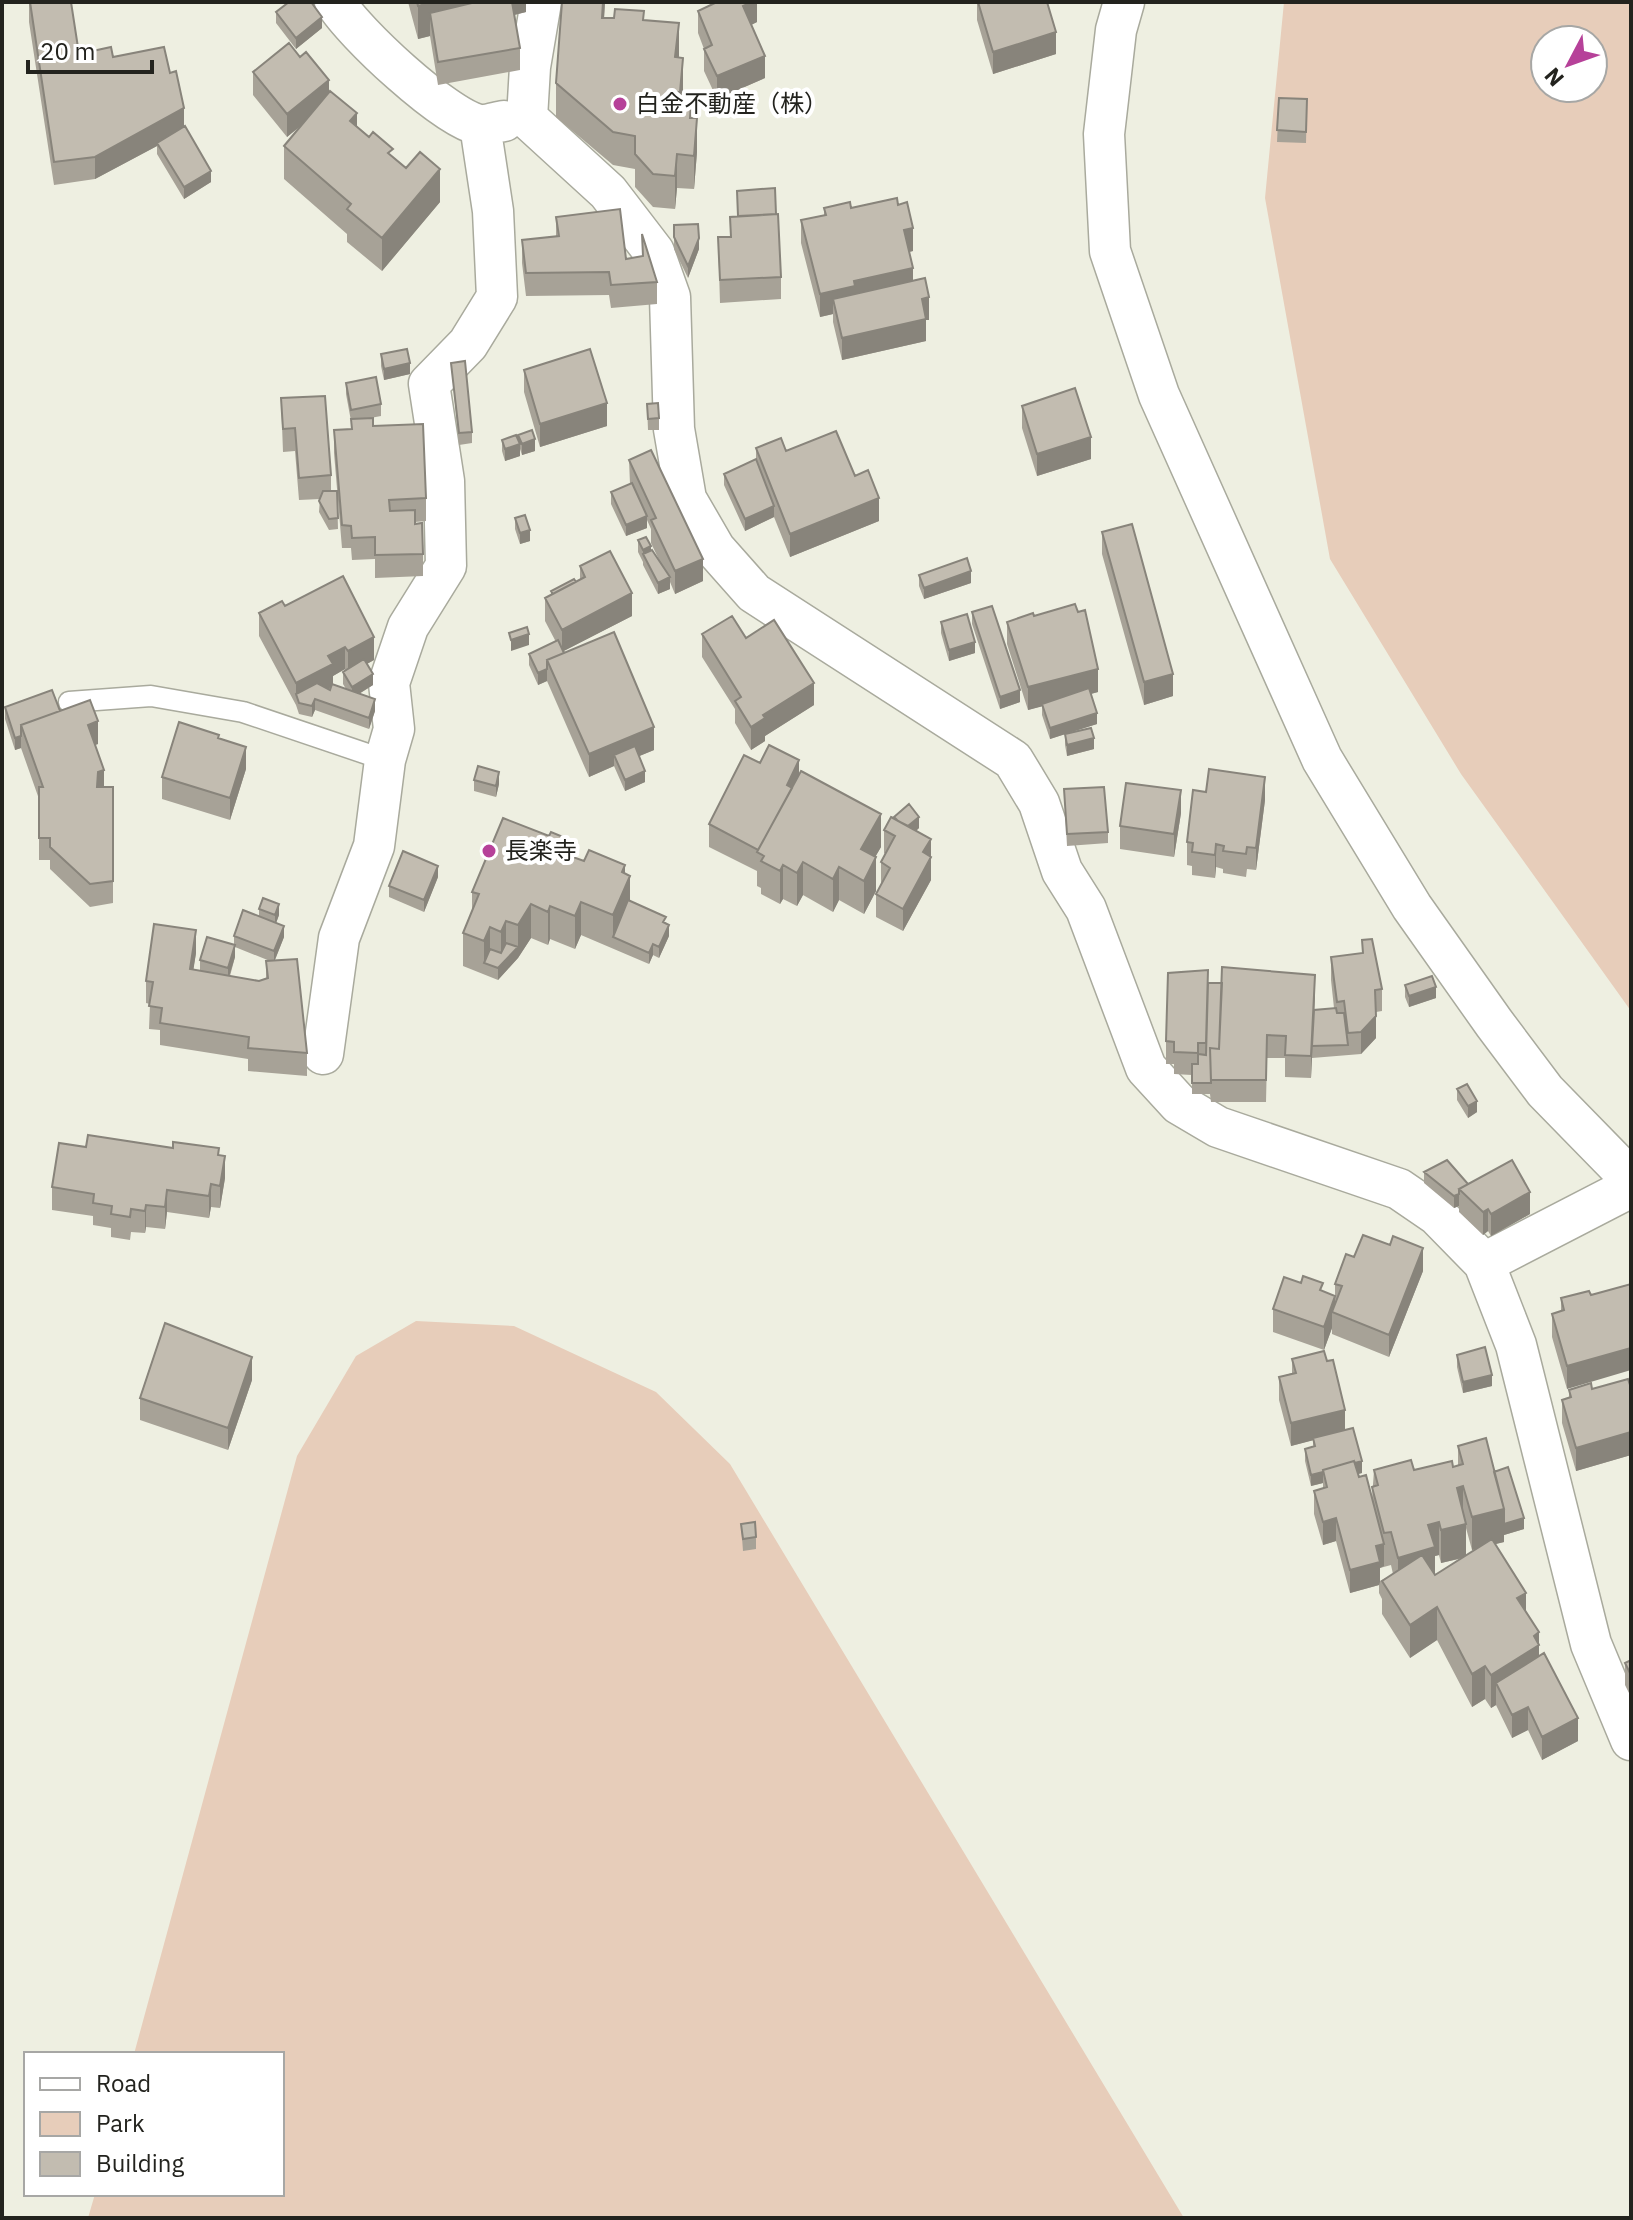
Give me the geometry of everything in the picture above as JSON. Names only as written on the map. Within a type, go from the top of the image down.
[{"type":"street","points":[[335,2],[346,19],[430,97],[480,125],[527,118]]},
{"type":"street","points":[[527,118],[530,67],[541,2]]},
{"type":"street","points":[[1124,2],[1116,30],[1104,134],[1110,251],[1159,395],[1330,772],[1412,907],[1545,1091],[1631,1179]]},
{"type":"street","points":[[527,118],[608,192],[654,252],[670,297],[674,429],[686,499],[715,549],[754,593],[1013,760],[1039,803],[1062,871],[1086,909],[1146,1068],[1179,1104],[1218,1127],[1399,1189],[1437,1215],[1484,1263],[1516,1345],[1591,1644],[1631,1740]]},
{"type":"street","points":[[323,1054],[339,938],[374,846],[385,760],[394,729],[389,683],[408,627],[446,566],[444,481],[429,384],[468,344],[497,297],[493,211],[480,125]]},
{"type":"street","points":[[1484,1263],[1631,1187]]},
{"type":"lane","points":[[69,702],[151,696],[243,712],[385,760]]},
{"type":"green space","points":[[1284,2],[1631,2],[1631,1011],[1461,774],[1330,559],[1265,198]]},
{"type":"green space","points":[[416,1321],[514,1326],[656,1392],[730,1464],[1184,2218],[88,2218],[94,2196],[284,2196],[284,2052],[135,2052],[297,1456],[356,1356]]},
{"type":"building","points":[[30,2],[71,2],[79,54],[111,47],[113,57],[164,47],[170,73],[176,71],[184,108],[95,157],[54,162]]},
{"type":"building","points":[[289,2],[311,2],[322,17],[296,38],[276,12]]},
{"type":"building","points":[[476,2],[512,2],[520,48],[438,62],[430,13]]},
{"type":"building","name":"白金不動産（株）","points":[[562,2],[603,2],[602,18],[614,18],[615,9],[644,11],[643,20],[679,23],[675,57],[683,58],[680,92],[676,92],[675,102],[691,104],[690,118],[697,118],[694,156],[677,154],[675,176],[653,174],[635,154],[635,136],[613,132],[556,83]]},
{"type":"building","points":[[717,2],[752,2],[743,6],[765,56],[717,76],[704,49],[712,45],[698,11]]},
{"type":"building","points":[[978,2],[1047,2],[1056,32],[993,52]]},
{"type":"building","points":[[289,43],[300,57],[306,52],[329,80],[287,114],[253,72]]},
{"type":"building","points":[[330,91],[357,113],[350,121],[369,137],[373,132],[393,149],[388,153],[406,168],[420,152],[440,169],[382,238],[347,209],[351,204],[284,146]]},
{"type":"building","points":[[1279,98],[1307,99],[1306,132],[1277,130]]},
{"type":"building","points":[[185,126],[211,171],[184,187],[157,143]]},
{"type":"building","points":[[775,188],[776,214],[738,216],[737,191]]},
{"type":"building","points":[[897,198],[898,205],[907,202],[913,228],[904,230],[913,268],[854,281],[855,286],[820,294],[801,220],[826,215],[824,208],[850,202],[851,208]]},
{"type":"building","points":[[620,209],[626,259],[643,256],[642,234],[657,282],[611,285],[609,272],[526,273],[522,240],[559,236],[556,217]]},
{"type":"building","points":[[778,214],[781,277],[720,280],[718,237],[731,237],[730,217]]},
{"type":"building","points":[[698,224],[699,238],[688,266],[674,237],[674,225]]},
{"type":"building","points":[[925,278],[929,297],[922,299],[926,319],[842,338],[833,299]]},
{"type":"building","points":[[407,349],[410,363],[384,369],[381,354]]},
{"type":"building","points":[[590,349],[607,403],[540,424],[524,370]]},
{"type":"building","points":[[465,361],[472,432],[459,433],[451,363]]},
{"type":"building","points":[[376,377],[381,404],[351,410],[346,383]]},
{"type":"building","points":[[1075,388],[1091,437],[1037,454],[1022,406]]},
{"type":"building","points":[[325,396],[331,475],[299,478],[295,428],[283,429],[281,398]]},
{"type":"building","points":[[658,403],[659,418],[648,419],[647,404]]},
{"type":"building","points":[[373,418],[373,426],[423,424],[426,498],[389,500],[390,511],[415,510],[415,524],[422,523],[423,554],[375,555],[375,537],[352,538],[351,526],[342,525],[334,430],[352,429],[351,419]]},
{"type":"building","points":[[532,430],[535,439],[522,444],[518,435]]},
{"type":"building","points":[[836,431],[855,476],[868,470],[879,498],[790,534],[756,448],[781,438],[786,451]]},
{"type":"building","points":[[516,435],[520,444],[505,449],[502,440]]},
{"type":"building","points":[[651,450],[703,559],[675,571],[651,520],[656,518],[629,460]]},
{"type":"building","points":[[756,459],[774,506],[745,519],[724,474]]},
{"type":"building","points":[[632,483],[647,516],[626,525],[611,492]]},
{"type":"building","points":[[323,491],[337,491],[338,518],[329,519],[319,501]]},
{"type":"building","points":[[525,515],[530,530],[520,533],[515,518]]},
{"type":"building","points":[[1132,524],[1173,674],[1144,682],[1102,532]]},
{"type":"building","points":[[646,537],[651,546],[643,550],[638,540]]},
{"type":"building","points":[[652,550],[670,577],[658,583],[643,554]]},
{"type":"building","points":[[610,551],[632,593],[562,630],[545,598],[585,577],[580,566]]},
{"type":"building","points":[[967,558],[971,571],[924,588],[919,575]]},
{"type":"building","points":[[343,576],[374,637],[348,651],[345,647],[328,656],[333,664],[296,683],[259,613],[282,601],[285,606]]},
{"type":"building","points":[[574,579],[576,582],[553,594],[551,591]]},
{"type":"building","points":[[1075,604],[1078,612],[1085,610],[1098,669],[1028,687],[1007,622]]},
{"type":"building","points":[[992,606],[1020,690],[1000,697],[972,612]]},
{"type":"building","points":[[967,614],[975,642],[949,650],[941,622]]},
{"type":"building","points":[[732,616],[746,638],[774,620],[814,683],[763,715],[765,718],[751,727],[735,701],[741,697],[702,634]]},
{"type":"building","points":[[527,627],[529,634],[511,640],[509,633]]},
{"type":"building","points":[[614,632],[654,727],[589,754],[547,660]]},
{"type":"building","points":[[558,640],[564,653],[547,660],[547,669],[538,673],[529,654]]},
{"type":"building","points":[[364,659],[373,674],[352,687],[343,672]]},
{"type":"building","points":[[317,683],[330,690],[332,684],[375,699],[369,718],[315,699],[312,706],[299,703],[296,694]]},
{"type":"building","points":[[1089,688],[1097,713],[1050,728],[1042,704]]},
{"type":"building","points":[[52,690],[60,711],[21,725],[21,736],[15,738],[5,707]]},
{"type":"building","points":[[90,700],[98,721],[88,725],[104,770],[98,772],[97,787],[113,787],[113,881],[90,884],[50,847],[50,838],[39,838],[39,787],[43,787],[21,725]]},
{"type":"building","points":[[179,722],[246,747],[230,798],[162,777]]},
{"type":"building","points":[[1091,728],[1094,738],[1067,745],[1065,734]]},
{"type":"building","points":[[769,745],[799,760],[787,785],[792,788],[758,850],[709,824],[744,755],[760,763]]},
{"type":"building","points":[[635,746],[645,771],[625,780],[614,755]]},
{"type":"building","points":[[478,766],[499,772],[496,786],[474,780]]},
{"type":"building","points":[[1209,769],[1265,777],[1256,848],[1247,847],[1246,854],[1223,851],[1224,846],[1216,844],[1215,855],[1192,852],[1193,843],[1187,842],[1193,790],[1206,792]]},
{"type":"building","points":[[801,771],[881,814],[861,849],[876,857],[864,881],[839,867],[833,879],[803,862],[797,873],[783,865],[780,871],[761,861],[764,856],[757,852]]},
{"type":"building","points":[[1126,783],[1181,790],[1174,834],[1120,826]]},
{"type":"building","points":[[1104,787],[1108,832],[1067,834],[1064,789]]},
{"type":"building","points":[[909,804],[919,817],[908,826],[894,817]]},
{"type":"building","points":[[891,817],[931,839],[923,852],[931,857],[903,909],[876,894],[890,868],[881,862],[895,836],[884,830]]},
{"type":"building","points":[[503,818],[549,836],[551,832],[573,841],[567,855],[584,861],[589,850],[625,865],[622,872],[630,876],[613,915],[581,902],[575,916],[550,906],[548,912],[531,904],[518,925],[506,921],[501,932],[490,927],[484,941],[463,933],[479,894],[472,892]]},
{"type":"building","points":[[403,851],[438,866],[424,900],[389,886]]},
{"type":"building","points":[[263,898],[279,904],[275,915],[259,909]]},
{"type":"building","points":[[628,900],[666,917],[663,922],[669,925],[659,947],[653,944],[649,953],[613,937]]},
{"type":"building","points":[[243,910],[284,926],[274,951],[234,936]]},
{"type":"building","points":[[154,924],[196,930],[190,969],[259,981],[268,978],[266,961],[297,959],[307,1053],[248,1048],[249,1037],[160,1023],[162,1008],[149,1006],[153,982],[146,981]]},
{"type":"building","points":[[207,937],[235,945],[228,968],[200,960]]},
{"type":"building","points":[[1372,939],[1382,989],[1375,990],[1376,1016],[1361,1032],[1348,1033],[1344,1001],[1337,1002],[1331,957],[1363,953],[1362,940]]},
{"type":"building","points":[[506,943],[518,947],[498,968],[484,963],[490,949],[501,953]]},
{"type":"building","points":[[1222,967],[1315,975],[1311,1056],[1285,1055],[1286,1036],[1267,1035],[1266,1080],[1211,1080],[1210,1048],[1219,1049]]},
{"type":"building","points":[[1208,970],[1206,1043],[1198,1043],[1198,1053],[1174,1052],[1174,1042],[1166,1041],[1168,973]]},
{"type":"building","points":[[1432,976],[1436,987],[1409,996],[1405,985]]},
{"type":"building","points":[[1208,983],[1222,983],[1219,1049],[1210,1048],[1211,1083],[1192,1083],[1192,1064],[1198,1064],[1198,1054],[1206,1055]]},
{"type":"building","points":[[1336,1008],[1337,1013],[1344,1013],[1348,1045],[1312,1046],[1314,1010]]},
{"type":"building","points":[[1467,1084],[1477,1101],[1468,1106],[1457,1089]]},
{"type":"building","points":[[88,1135],[173,1148],[173,1142],[219,1148],[218,1155],[225,1156],[220,1186],[211,1184],[209,1196],[167,1190],[165,1207],[146,1205],[145,1211],[131,1209],[130,1217],[111,1214],[112,1206],[93,1203],[94,1194],[52,1187],[59,1143],[86,1147]]},
{"type":"building","points":[[1447,1160],[1468,1184],[1454,1196],[1424,1172]]},
{"type":"building","points":[[1512,1160],[1530,1192],[1491,1214],[1488,1209],[1483,1212],[1459,1189]]},
{"type":"building","points":[[1363,1235],[1390,1245],[1393,1236],[1423,1248],[1389,1335],[1332,1312],[1342,1286],[1335,1284],[1346,1254],[1354,1257]]},
{"type":"building","points":[[1303,1276],[1323,1283],[1320,1290],[1335,1296],[1324,1327],[1273,1309],[1284,1277],[1301,1283]]},
{"type":"building","points":[[1631,1284],[1631,1348],[1567,1366],[1552,1314],[1564,1310],[1561,1298],[1589,1291],[1591,1295]]},
{"type":"building","points":[[165,1323],[252,1357],[228,1428],[140,1398]]},
{"type":"building","points":[[1485,1347],[1492,1375],[1463,1382],[1457,1355]]},
{"type":"building","points":[[1324,1351],[1327,1361],[1333,1360],[1345,1410],[1291,1423],[1279,1377],[1296,1373],[1292,1359]]},
{"type":"building","points":[[1628,1379],[1631,1388],[1631,1432],[1576,1448],[1562,1400],[1571,1397],[1569,1390],[1591,1383],[1592,1389]]},
{"type":"building","points":[[1353,1428],[1362,1461],[1311,1475],[1305,1449],[1315,1446],[1313,1438]]},
{"type":"building","points":[[1486,1438],[1504,1509],[1472,1517],[1463,1486],[1457,1488],[1466,1524],[1441,1530],[1439,1522],[1428,1525],[1435,1547],[1398,1558],[1391,1532],[1384,1533],[1372,1487],[1378,1485],[1374,1470],[1411,1460],[1414,1470],[1452,1461],[1453,1467],[1463,1464],[1458,1446]]},
{"type":"building","points":[[1354,1461],[1359,1477],[1366,1475],[1384,1544],[1376,1546],[1380,1562],[1350,1570],[1336,1518],[1323,1522],[1314,1491],[1327,1487],[1323,1470]]},
{"type":"building","points":[[1508,1467],[1524,1518],[1504,1524],[1504,1509],[1494,1472]]},
{"type":"building","points":[[755,1522],[756,1537],[743,1539],[741,1524]]},
{"type":"building","points":[[1492,1539],[1526,1593],[1517,1598],[1539,1632],[1534,1636],[1539,1645],[1491,1675],[1485,1666],[1472,1674],[1437,1607],[1410,1625],[1382,1581],[1422,1555],[1435,1575]]},
{"type":"building","points":[[1544,1653],[1578,1718],[1542,1737],[1528,1707],[1512,1715],[1496,1683]]},
{"type":"building","points":[[1631,1660],[1631,1675],[1625,1663]]},
{"type":"place","name":"白金不動産（株）","points":[[620,104]]},
{"type":"place","name":"長楽寺","points":[[489,851]]}]
